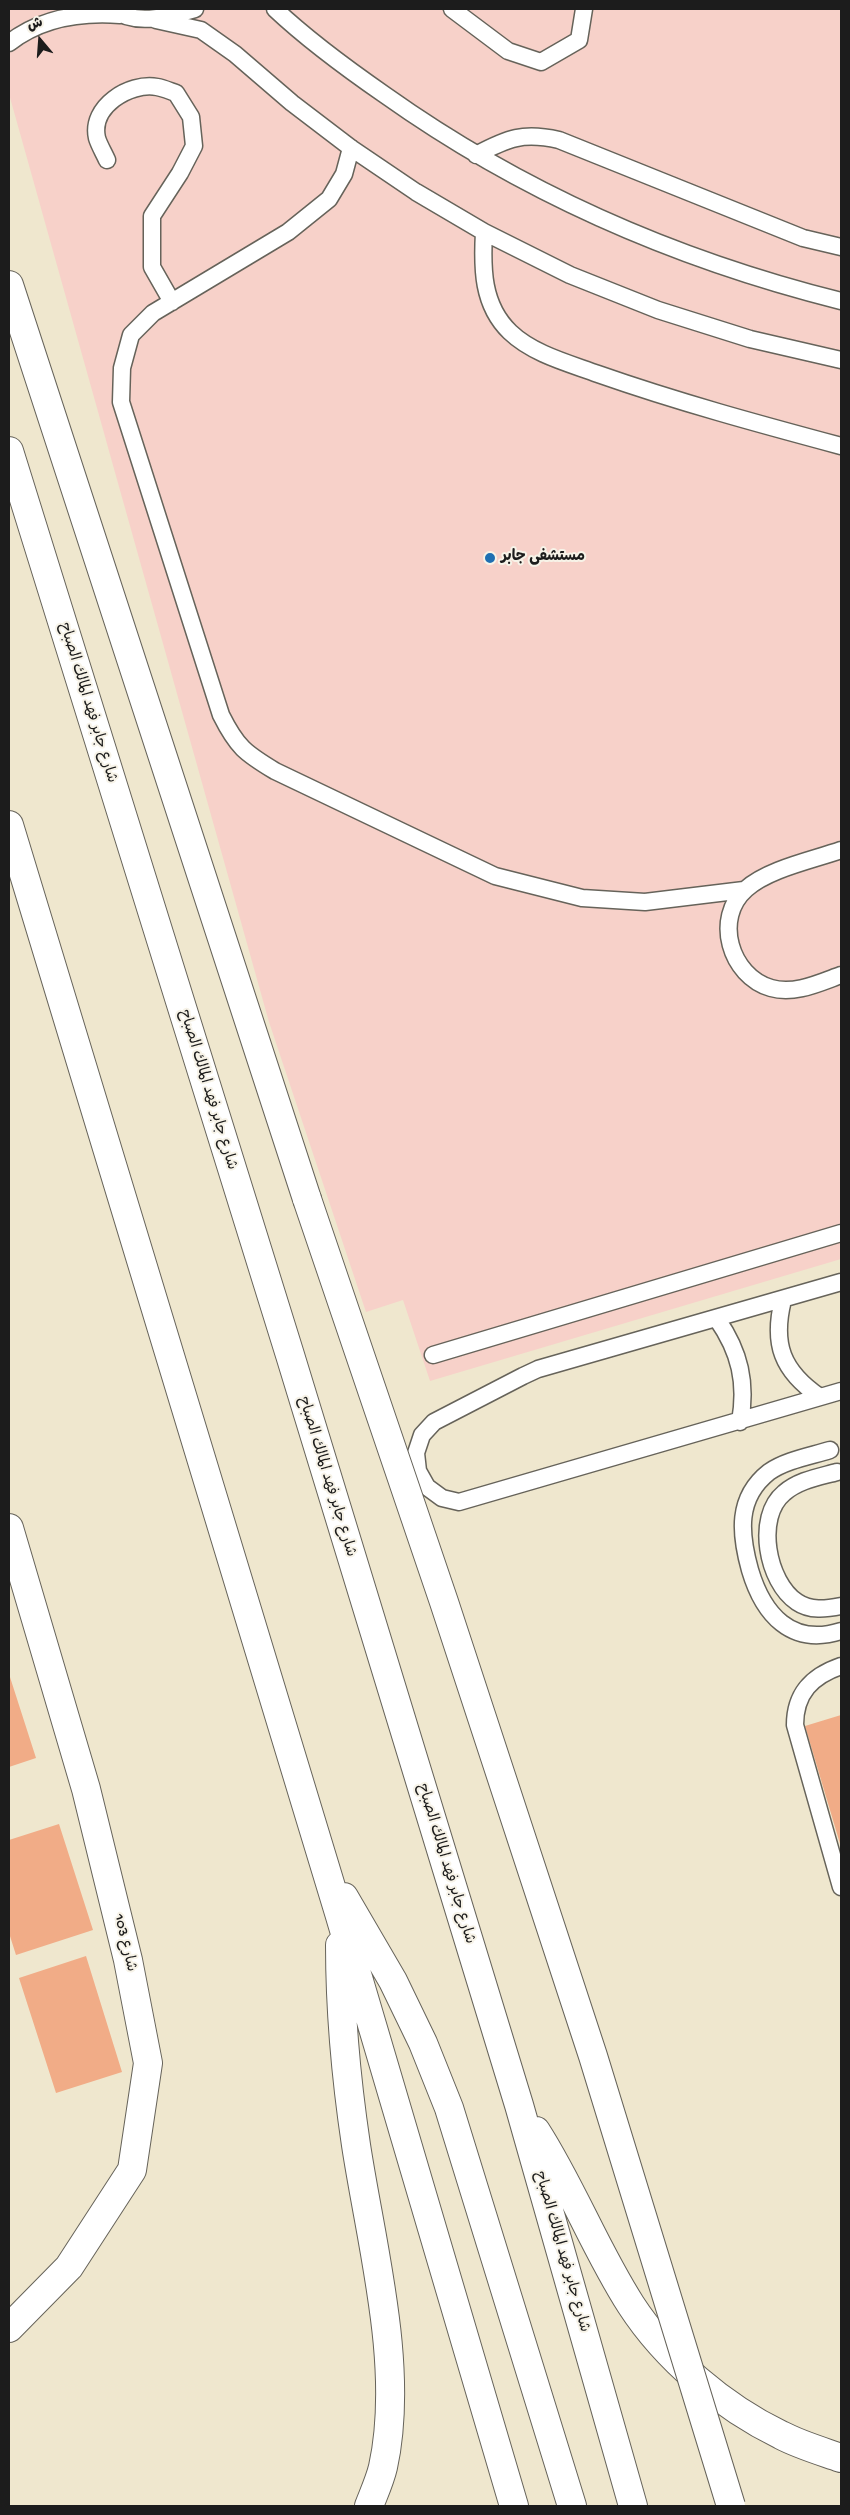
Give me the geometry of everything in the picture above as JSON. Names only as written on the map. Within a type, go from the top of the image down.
[{"type":"main road","points":[[9,285],[308,1200],[444,1602],[593,2056],[731,2506]]},
{"type":"main road","name":"شارع جابر فهد المالك الصباح","points":[[9,451],[287,1346],[519,2105],[633,2506]]},
{"type":"main road","points":[[9,825],[339,1913],[514,2506]]},
{"type":"main road","name":"شارع 103","points":[[9,1528],[86,1789],[128,1960],[148,2063],[132,2170],[69,2267],[9,2328]]},
{"type":"main road","points":[[323,1864],[360,1922],[393,1981],[423,2044],[449,2108],[572,2506]]},
{"type":"main road","points":[[339,1913],[340,1991],[346,2069],[382,2302],[391,2401],[383,2467],[370,2506]]},
{"type":"main road","points":[[519,2105],[549,2151],[631,2305],[673,2357],[724,2401],[781,2435],[841,2458]]},
{"type":"lane","points":[[156,20],[196,9]]},
{"type":"lane","points":[[275,9],[312,43],[418,119],[535,188],[660,245],[725,268],[841,301]]},
{"type":"lane","points":[[452,9],[508,51],[541,62],[579,40],[584,9]]},
{"type":"lane","points":[[9,43],[42,24],[67,16],[94,13],[116,12],[201,30],[235,54],[292,103],[351,148],[416,192],[484,232],[570,275],[658,310],[750,338],[841,360]]},
{"type":"lane","points":[[107,160],[97,137],[100,113],[112,99],[135,89],[156,86],[176,92],[191,117],[194,146],[180,173],[152,216],[152,268],[172,302]]},
{"type":"lane","points":[[476,154],[506,139],[520,136],[540,136],[560,140],[803,238],[841,247]]},
{"type":"lane","points":[[351,148],[344,174],[329,199],[288,232],[153,313],[131,335],[122,368],[121,402],[221,715],[232,736],[245,752],[275,771],[495,876],[582,898],[645,902],[744,890]]},
{"type":"lane","points":[[484,232],[482,265],[486,290],[495,312],[509,331],[528,346],[550,356],[672,400],[841,446]]},
{"type":"lane","points":[[841,850],[759,879],[744,890],[733,907],[728,926],[730,946],[738,965],[752,979],[770,988],[791,990],[841,975]]},
{"type":"lane","points":[[433,1354],[841,1233]]},
{"type":"lane","points":[[841,1282],[538,1370],[507,1383],[434,1422],[422,1435],[416,1453],[418,1471],[427,1487],[442,1498],[459,1502],[740,1422],[841,1391]]},
{"type":"lane","points":[[783,1300],[779,1318],[778,1337],[783,1355],[791,1372],[804,1386],[820,1397]]},
{"type":"lane","points":[[717,1319],[736,1350],[741,1367],[743,1404],[740,1422]]},
{"type":"lane","points":[[830,1450],[783,1465],[770,1472],[759,1482],[750,1495],[744,1510],[742,1537],[755,1586],[767,1609],[776,1618],[798,1632],[811,1635],[824,1635],[841,1631]]},
{"type":"lane","points":[[837,1472],[793,1486],[783,1494],[774,1503],[767,1528],[772,1560],[785,1592],[798,1602],[813,1608],[841,1606]]},
{"type":"lane","points":[[841,1666],[820,1674],[809,1684],[800,1696],[795,1710],[795,1725],[841,1886]]},
{"type":"shaded area","name":"مستشفى جابر","points":[[9,9],[841,9],[841,1259],[430,1381],[403,1300],[366,1312],[269,1022],[9,94]]},
{"type":"building","points":[[9,1674],[36,1758],[9,1767]]},
{"type":"building","points":[[841,1715],[841,1847],[805,1726]]},
{"type":"building","points":[[59,1824],[93,1930],[16,1955],[9,1933],[9,1840]]},
{"type":"building","points":[[86,1956],[122,2072],[56,2093],[19,1978]]},
{"type":"place","name":"مستشفى جابر","points":[[490,558]]}]
